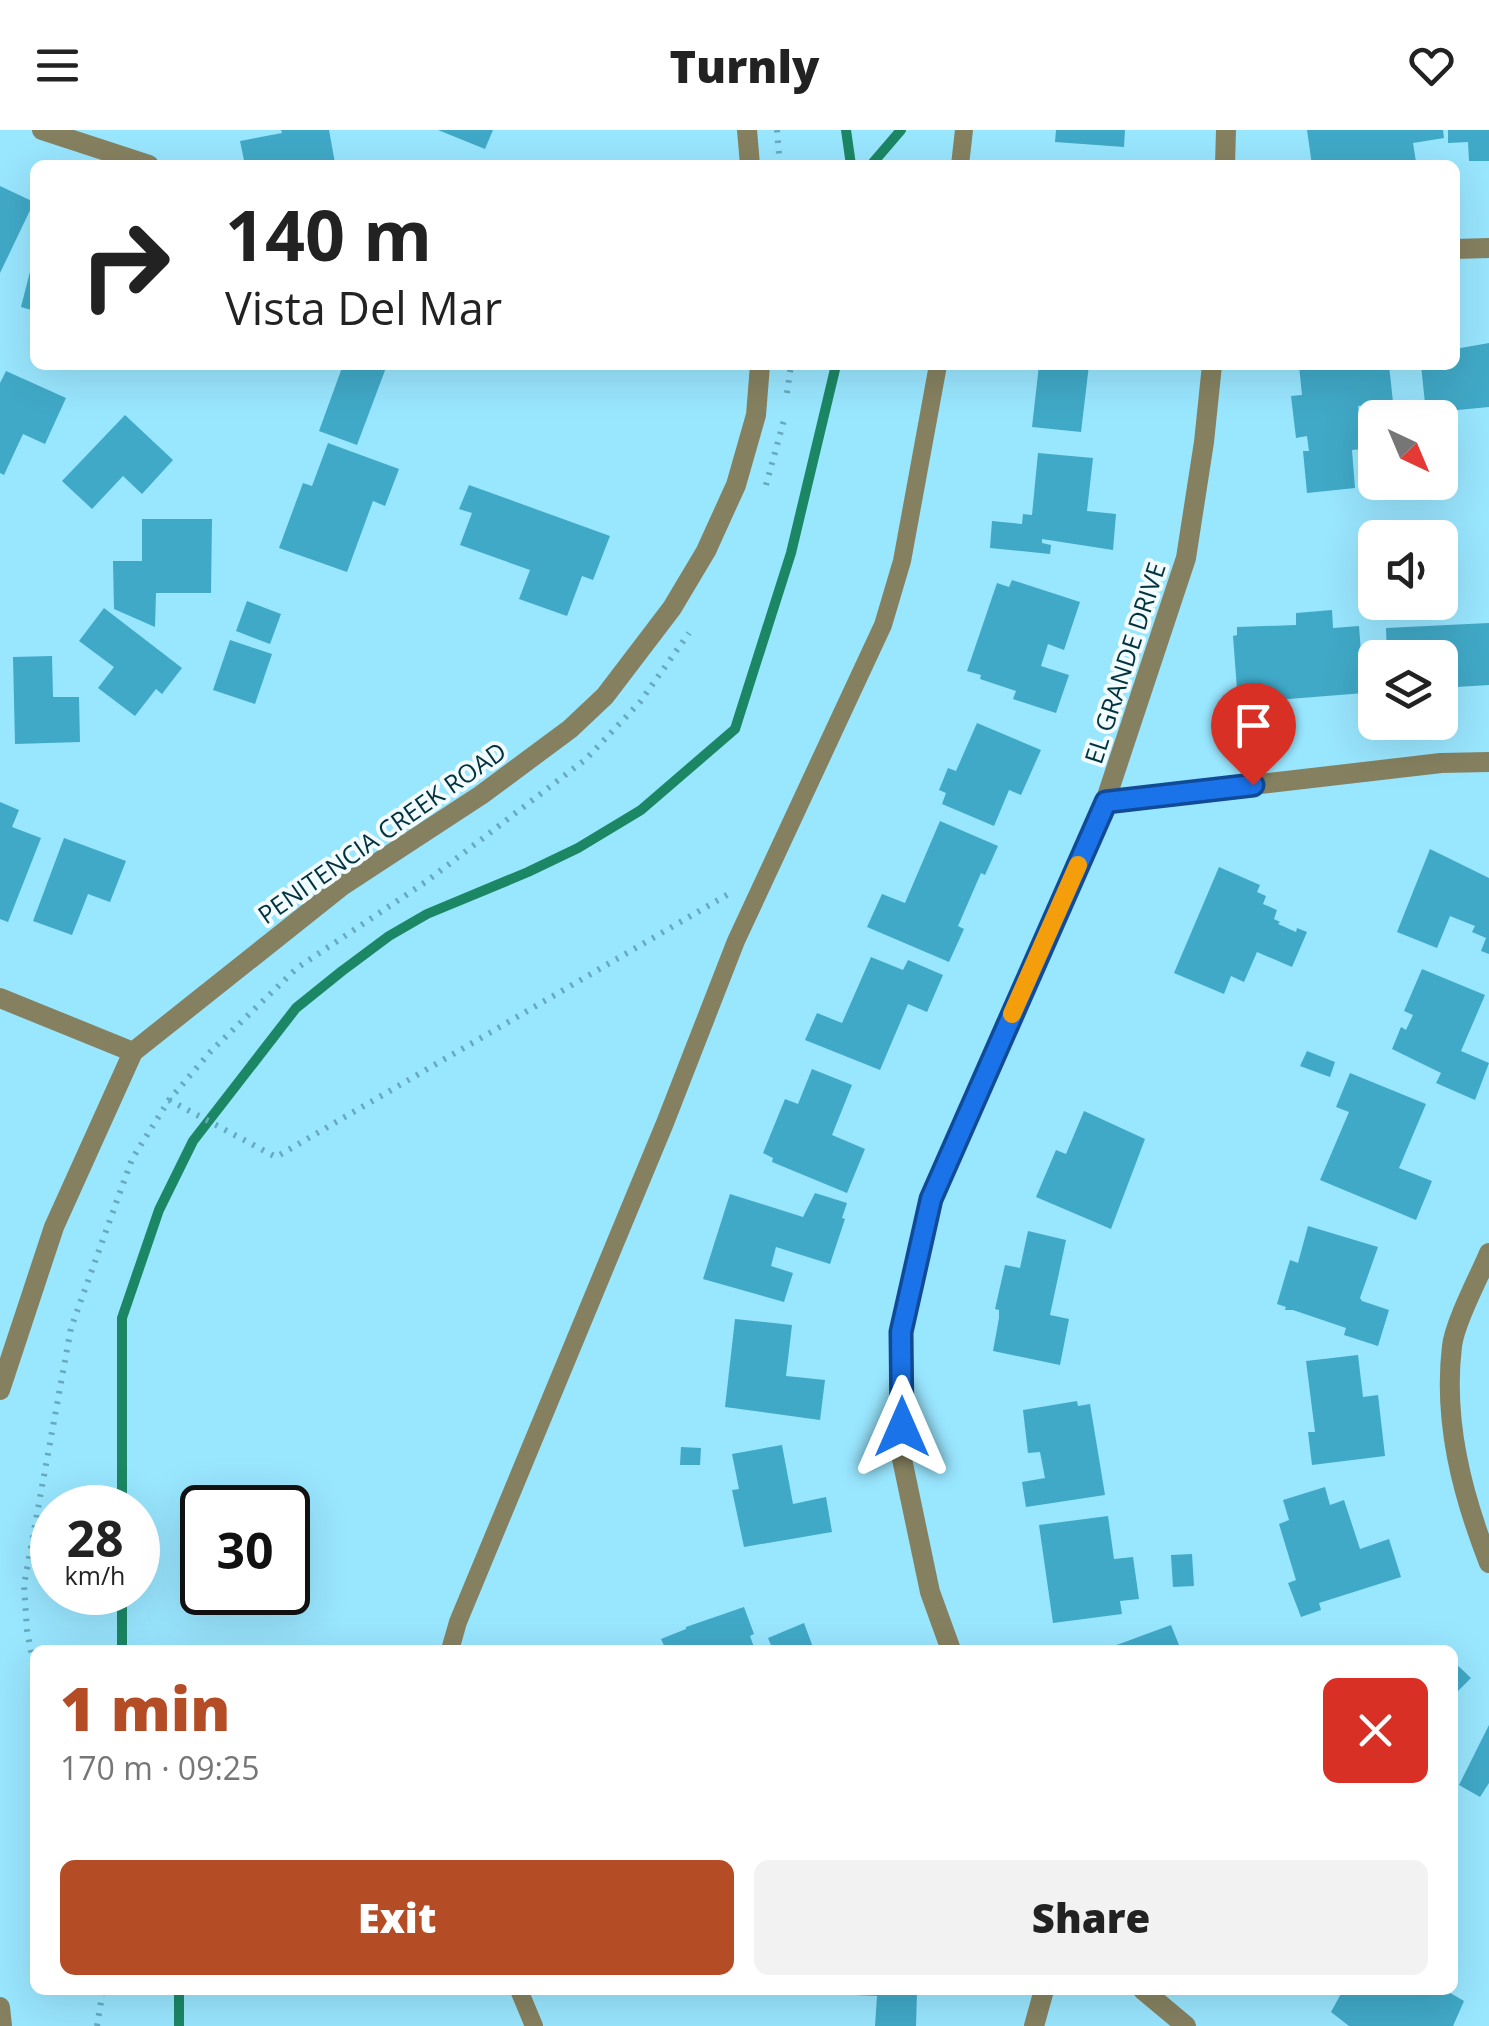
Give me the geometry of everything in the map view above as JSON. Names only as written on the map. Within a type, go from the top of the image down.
[{"type":"street","points":[[42,130],[134,160]]},
{"type":"street","points":[[747,130],[750,160]]},
{"type":"street","points":[[1225,160],[1226,130]]},
{"type":"street","points":[[1460,249],[1489,248]]},
{"type":"street","name":"PENITENCIA CREEK ROAD","points":[[0,1390],[54,1227],[133,1052],[342,886],[481,795],[570,729],[605,696],[672,608],[706,550],[736,485],[756,415],[760,370]]},
{"type":"street","name":"EL GRANDE DRIVE","points":[[949,1645],[930,1592],[902,1459],[901,1332],[931,1199],[1106,802],[1186,558],[1211,370]]},
{"type":"street","points":[[1106,802],[1442,763],[1489,762]]},
{"type":"street","points":[[0,998],[133,1052]]},
{"type":"street","points":[[1489,1254],[1452,1343],[1452,1412],[1466,1504],[1489,1563]]},
{"type":"street","points":[[1034,2026],[1043,1995]]},
{"type":"street","points":[[1149,1995],[1186,2026]]},
{"type":"street","points":[[0,2007],[2,2026]]},
{"type":"lane","points":[[961,160],[964,130]]},
{"type":"lane","points":[[451,1645],[736,941],[883,625],[902,561],[937,370]]},
{"type":"lane","points":[[521,1995],[534,2026]]},
{"type":"path","points":[[777,130],[780,160]]},
{"type":"path","points":[[30,1646],[24,1586],[71,1328],[132,1159],[169,1100],[211,1051],[298,968],[427,881],[546,792],[586,759],[640,702]]},
{"type":"path","points":[[169,1100],[276,1157],[768,870]]},
{"type":"path","points":[[97,2026],[102,1995]]},
{"type":"building","points":[[281,130],[329,130],[334,160],[244,160],[240,141],[282,133]]},
{"type":"building","points":[[438,130],[493,130],[485,149]]},
{"type":"building","points":[[1056,130],[1125,130],[1124,147],[1055,142]]},
{"type":"building","points":[[1307,130],[1443,130],[1444,138],[1413,143],[1416,160],[1311,160]]},
{"type":"building","points":[[1448,130],[1489,130],[1489,161],[1469,161],[1468,142],[1448,143]]},
{"type":"building","points":[[0,186],[30,200],[30,210],[0,273]]},
{"type":"building","points":[[30,272],[30,310],[21,307]]},
{"type":"building","points":[[1489,343],[1489,407],[1458,410],[1458,400],[1425,400],[1422,370],[1460,370],[1460,348]]},
{"type":"building","points":[[341,370],[385,370],[357,445],[319,431]]},
{"type":"building","points":[[1038,370],[1088,370],[1081,432],[1032,427]]},
{"type":"building","points":[[1299,370],[1390,370],[1393,400],[1358,400],[1358,449],[1352,450],[1355,488],[1307,493],[1303,451],[1309,451],[1307,436],[1296,438],[1291,396],[1302,395]]},
{"type":"building","points":[[6,371],[66,398],[45,444],[23,434],[4,475],[0,473],[0,383]]},
{"type":"building","points":[[125,415],[173,460],[142,494],[123,476],[92,509],[62,481]]},
{"type":"building","points":[[328,443],[399,469],[385,506],[373,501],[347,572],[279,548],[303,483],[312,486]]},
{"type":"building","points":[[1038,453],[1093,458],[1087,511],[1116,514],[1113,550],[1042,539],[1042,543],[1051,545],[1050,554],[990,548],[992,521],[1022,524],[1023,514],[1032,515]]},
{"type":"building","points":[[469,485],[610,536],[593,580],[582,576],[567,616],[519,599],[530,570],[460,545],[472,513],[459,509]]},
{"type":"building","points":[[142,519],[212,519],[211,593],[156,593],[155,627],[114,609],[113,561],[142,561]]},
{"type":"building","points":[[1012,580],[1080,602],[1064,650],[1048,644],[1041,666],[1069,675],[1056,713],[1013,699],[1016,691],[967,671],[997,583],[1009,587]]},
{"type":"building","points":[[247,601],[281,614],[270,644],[236,631]]},
{"type":"building","points":[[104,608],[182,668],[162,694],[156,689],[135,716],[98,688],[114,667],[79,641]]},
{"type":"building","points":[[1332,610],[1333,628],[1359,626],[1358,693],[1238,703],[1233,636],[1237,635],[1237,627],[1296,625],[1296,613]]},
{"type":"building","points":[[1489,623],[1489,685],[1458,687],[1458,640],[1386,640],[1386,628]]},
{"type":"building","points":[[230,640],[272,654],[255,704],[213,690]]},
{"type":"building","points":[[52,656],[53,697],[79,697],[80,742],[15,744],[13,657]]},
{"type":"building","points":[[977,723],[1041,750],[1021,795],[1009,790],[994,826],[942,804],[946,793],[939,790],[948,768],[956,771]]},
{"type":"building","points":[[0,802],[19,810],[12,827],[41,838],[8,922],[0,919]]},
{"type":"building","points":[[940,821],[998,846],[985,875],[981,873],[958,926],[964,929],[949,962],[867,927],[882,894],[905,903]]},
{"type":"building","points":[[64,838],[126,861],[110,902],[88,894],[72,935],[33,921]]},
{"type":"building","points":[[1430,849],[1489,878],[1489,954],[1481,951],[1486,938],[1472,932],[1475,926],[1450,916],[1437,948],[1397,932]]},
{"type":"building","points":[[1219,867],[1260,885],[1257,892],[1266,896],[1263,904],[1277,910],[1274,919],[1278,924],[1307,932],[1292,967],[1257,952],[1244,982],[1231,976],[1224,994],[1174,973]]},
{"type":"building","points":[[871,957],[903,970],[908,960],[943,975],[927,1012],[908,1004],[880,1070],[805,1040],[817,1013],[842,1023]]},
{"type":"building","points":[[1422,969],[1485,995],[1461,1051],[1489,1063],[1475,1100],[1436,1083],[1441,1073],[1392,1049],[1401,1027],[1406,1030],[1413,1015],[1404,1011]]},
{"type":"building","points":[[1307,1051],[1335,1062],[1330,1077],[1300,1066]]},
{"type":"building","points":[[812,1069],[852,1085],[832,1135],[865,1149],[847,1193],[772,1162],[773,1158],[763,1153],[785,1099],[798,1104]]},
{"type":"building","points":[[1350,1073],[1426,1104],[1399,1168],[1432,1181],[1416,1220],[1320,1180],[1349,1112],[1336,1107]]},
{"type":"building","points":[[1084,1111],[1145,1139],[1111,1229],[1036,1197],[1056,1150],[1066,1154]]},
{"type":"building","points":[[815,1193],[847,1203],[842,1218],[845,1219],[830,1264],[776,1247],[771,1266],[793,1273],[784,1302],[703,1279],[730,1194],[803,1217]]},
{"type":"building","points":[[1308,1226],[1378,1247],[1360,1298],[1389,1310],[1378,1346],[1344,1335],[1346,1328],[1285,1310],[1277,1304],[1290,1260],[1298,1263]]},
{"type":"building","points":[[1028,1231],[1066,1240],[1050,1315],[1069,1319],[1060,1365],[993,1351],[999,1318],[999,1310],[995,1309],[1005,1265],[1020,1268]]},
{"type":"building","points":[[735,1319],[792,1325],[786,1376],[825,1380],[820,1420],[725,1407]]},
{"type":"building","points":[[1358,1355],[1363,1397],[1378,1395],[1385,1456],[1312,1465],[1308,1432],[1315,1432],[1306,1361]]},
{"type":"building","points":[[1077,1401],[1078,1406],[1090,1404],[1105,1495],[1026,1507],[1022,1482],[1045,1478],[1040,1452],[1028,1453],[1023,1410]]},
{"type":"building","points":[[782,1445],[793,1504],[826,1497],[832,1532],[744,1547],[732,1490],[739,1489],[732,1454]]},
{"type":"building","points":[[681,1447],[701,1448],[700,1465],[680,1465]]},
{"type":"building","points":[[1325,1487],[1330,1505],[1344,1500],[1360,1549],[1389,1539],[1401,1577],[1319,1603],[1321,1610],[1301,1617],[1288,1583],[1296,1580],[1279,1524],[1289,1520],[1283,1500]]},
{"type":"building","points":[[1108,1516],[1114,1559],[1133,1557],[1139,1599],[1120,1601],[1122,1614],[1053,1623],[1039,1525]]},
{"type":"building","points":[[1192,1554],[1194,1586],[1173,1587],[1171,1555]]},
{"type":"building","points":[[744,1607],[754,1634],[750,1636],[753,1645],[664,1645],[661,1639]]},
{"type":"building","points":[[804,1623],[812,1645],[771,1645],[768,1638]]},
{"type":"building","points":[[1171,1625],[1179,1645],[1117,1645]]},
{"type":"building","points":[[1458,1666],[1471,1678],[1458,1691]]},
{"type":"building","points":[[1489,1725],[1489,1783],[1480,1797],[1459,1785]]},
{"type":"building","points":[[856,1995],[917,1995],[916,2026],[875,2026],[877,1996]]},
{"type":"building","points":[[1340,1995],[1454,1995],[1464,2001],[1453,2026],[1349,2026],[1331,2012]]},
{"type":"waterway","points":[[846,130],[850,160]]},
{"type":"waterway","points":[[875,160],[901,130]]},
{"type":"waterway","points":[[122,1485],[122,1318],[159,1210],[193,1141],[296,1008],[342,971],[427,914],[578,848],[641,810],[735,729],[791,553],[835,370]]},
{"type":"waterway","points":[[122,1615],[122,1645]]},
{"type":"waterway","points":[[179,1995],[179,2026]]},
{"type":"slow traffic","points":[[1012,1014],[1078,865]]},
{"type":"route","points":[[902,1427],[901,1332],[931,1199],[1106,802],[1253,785]]}]
